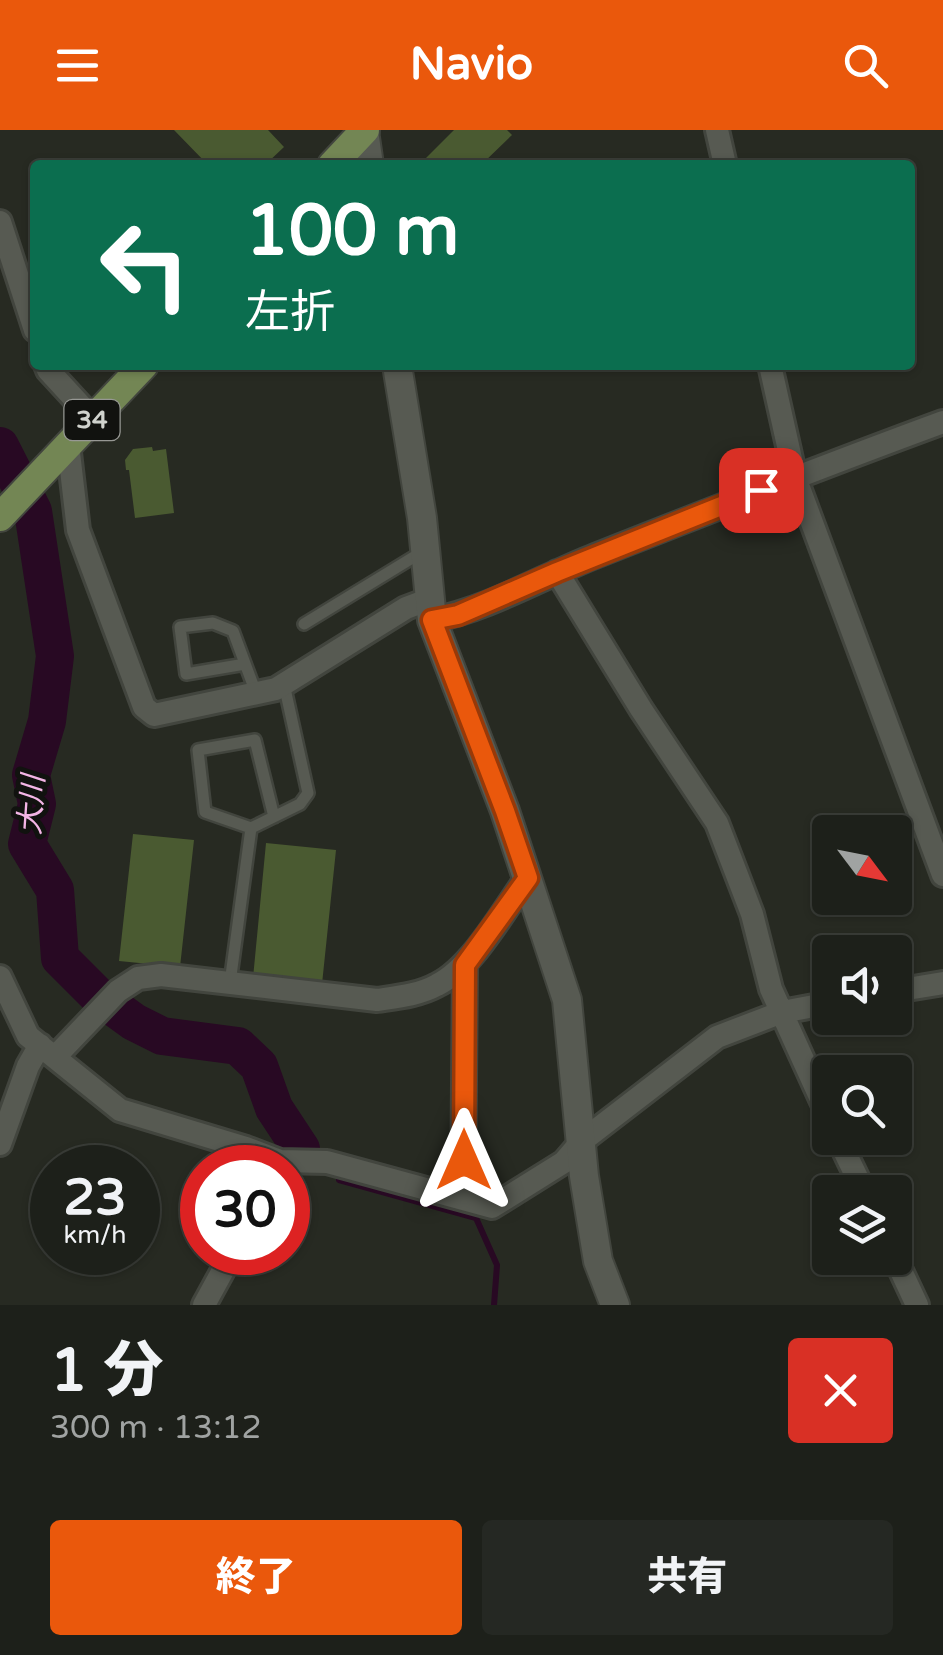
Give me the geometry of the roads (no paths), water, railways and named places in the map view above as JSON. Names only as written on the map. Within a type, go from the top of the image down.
[{"type":"main road","points":[[337,160],[365,130]]},
{"type":"main road","name":"34","points":[[6,510],[68,444],[104,416],[140,370]]},
{"type":"street","points":[[365,130],[368,160]]},
{"type":"street","points":[[718,130],[724,160]]},
{"type":"street","points":[[0,222],[30,315]]},
{"type":"street","points":[[48,370],[104,416]]},
{"type":"street","points":[[398,370],[431,609],[505,811],[567,1000],[584,1176],[598,1261],[615,1305]]},
{"type":"street","points":[[771,370],[795,477],[943,874]]},
{"type":"street","points":[[68,444],[78,530],[144,708],[154,715],[276,689],[406,608],[458,615],[795,477],[943,422]]},
{"type":"street","points":[[557,572],[717,824],[743,888],[771,989],[812,1080]]},
{"type":"street","points":[[0,1144],[28,1066],[138,978],[162,975],[377,1000],[406,996],[438,985],[465,965],[528,878]]},
{"type":"street","points":[[463,1199],[465,965]]},
{"type":"street","points":[[0,977],[28,1036],[120,1110],[236,1145]]},
{"type":"street","points":[[912,988],[943,982]]},
{"type":"street","points":[[310,1163],[327,1162],[492,1207],[564,1162],[582,1141],[716,1037],[782,1012],[812,1006]]},
{"type":"street","points":[[204,1305],[220,1275]]},
{"type":"street","points":[[903,1275],[917,1305]]},
{"type":"lane","points":[[304,624],[425,550]]},
{"type":"lane","points":[[245,664],[186,674],[180,627],[213,623],[233,631],[256,693]]},
{"type":"lane","points":[[274,817],[255,740],[198,750],[205,812],[251,828],[274,817],[300,804],[308,793],[284,684]]},
{"type":"lane","points":[[230,983],[251,828]]},
{"type":"waterway","name":"大川","points":[[0,446],[33,511],[55,656],[47,721],[31,775],[37,804],[27,844],[55,890],[60,958],[98,996],[162,1036],[238,1046],[259,1066],[274,1108],[298,1145]]},
{"type":"waterway","name":"大川","points":[[339,1180],[476,1218],[497,1265],[494,1305]]}]
